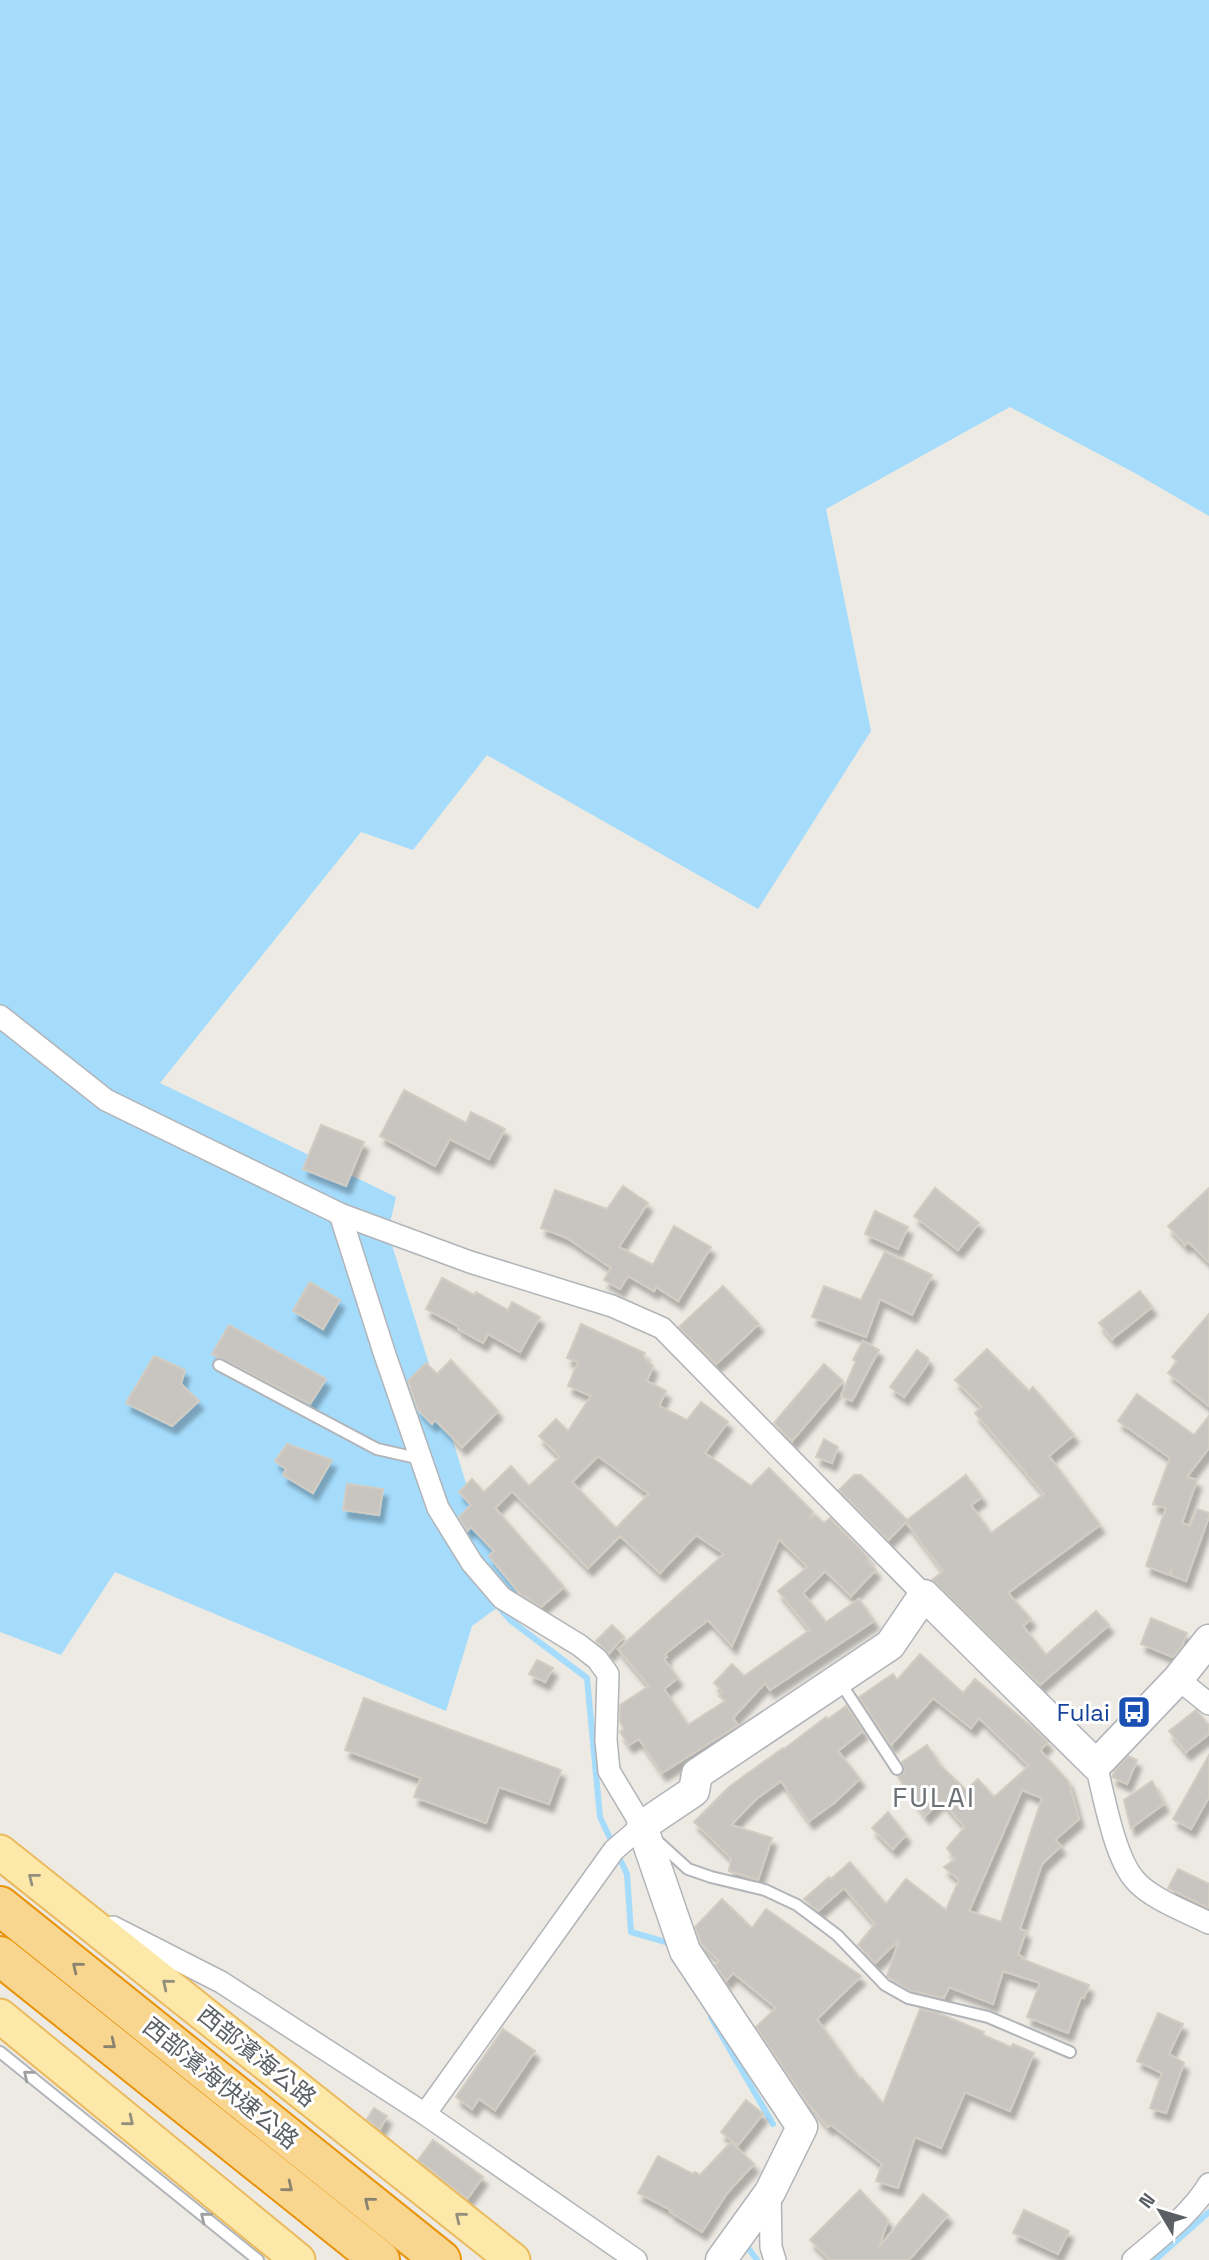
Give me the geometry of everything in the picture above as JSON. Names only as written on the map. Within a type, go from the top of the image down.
[{"type":"highway","name":"西部濱海快速公路","points":[[0,1906],[441,2260]]},
{"type":"highway","name":"西部濱海快速公路","points":[[0,1956],[380,2260]]},
{"type":"main road","name":"西部濱海公路","points":[[0,1852],[513,2260]]},
{"type":"main road","points":[[5,2032],[298,2260]]},
{"type":"street","points":[[0,1016],[106,1100],[341,1214],[470,1262],[612,1306],[662,1328],[924,1595],[1096,1765],[1120,1854],[1134,1879],[1153,1894],[1209,1923]]},
{"type":"street","points":[[341,1214],[419,1459],[438,1508],[472,1563],[502,1598],[579,1645],[597,1659],[608,1674],[606,1740],[609,1771],[642,1826],[685,1951],[802,2127],[770,2192],[721,2260]]},
{"type":"street","points":[[425,2114],[614,1850],[642,1826],[694,1791],[697,1774],[890,1645],[924,1595]]},
{"type":"street","points":[[1096,1765],[1178,1679],[1209,1640]]},
{"type":"street","points":[[1178,1679],[1209,1704]]},
{"type":"street","points":[[67,1904],[221,1982],[425,2114],[636,2260]]},
{"type":"street","points":[[1133,2260],[1170,2228],[1209,2184]]},
{"type":"street","points":[[770,2192],[771,2247],[775,2260]]},
{"type":"lane","points":[[219,1365],[377,1449],[419,1459]]},
{"type":"lane","points":[[839,1679],[897,1769]]},
{"type":"lane","points":[[642,1826],[688,1869],[765,1890],[797,1905],[837,1936],[886,1985],[908,1998],[988,2017],[1070,2053]]},
{"type":"lane","points":[[5,2032],[258,2260]]},
{"type":"water","points":[[0,0],[1209,0],[1209,516],[1010,407],[826,509],[871,731],[758,909],[487,755],[413,850],[361,832],[160,1083],[396,1197],[388,1232],[470,1496],[533,1582],[472,1626],[446,1711],[115,1572],[61,1655],[0,1632]]},
{"type":"building","points":[[404,1090],[466,1123],[471,1112],[505,1129],[489,1159],[450,1139],[435,1166],[380,1136]]},
{"type":"building","points":[[321,1125],[364,1142],[346,1186],[303,1169]]},
{"type":"building","points":[[623,1186],[648,1203],[619,1247],[653,1265],[674,1226],[711,1247],[678,1301],[656,1287],[654,1291],[628,1276],[620,1289],[604,1280],[611,1268],[567,1238],[541,1228],[555,1190],[607,1209]]},
{"type":"building","points":[[935,1188],[979,1223],[958,1250],[914,1216]]},
{"type":"building","points":[[1209,1188],[1209,1262],[1188,1242],[1185,1245],[1168,1226]]},
{"type":"building","points":[[875,1211],[908,1227],[898,1249],[865,1234]]},
{"type":"building","points":[[885,1252],[932,1275],[912,1315],[880,1299],[866,1337],[812,1317],[824,1286],[861,1300]]},
{"type":"building","points":[[442,1278],[474,1295],[476,1292],[508,1310],[512,1302],[540,1317],[520,1352],[488,1334],[483,1343],[426,1309]]},
{"type":"building","points":[[310,1282],[340,1300],[323,1329],[293,1311]]},
{"type":"building","points":[[723,1286],[759,1324],[716,1364],[679,1327]]},
{"type":"building","points":[[1140,1291],[1152,1307],[1112,1339],[1099,1323]]},
{"type":"building","points":[[1209,1314],[1209,1406],[1168,1373],[1177,1361],[1172,1357]]},
{"type":"building","points":[[581,1324],[645,1353],[643,1357],[653,1366],[647,1381],[666,1391],[659,1406],[687,1420],[701,1402],[728,1422],[705,1453],[751,1486],[769,1468],[813,1512],[810,1519],[815,1515],[824,1523],[830,1518],[869,1558],[867,1561],[876,1570],[851,1596],[825,1571],[803,1593],[826,1622],[859,1599],[874,1621],[770,1690],[765,1683],[733,1718],[738,1725],[662,1773],[639,1739],[629,1745],[620,1732],[624,1729],[620,1722],[620,1705],[649,1686],[618,1649],[724,1554],[696,1535],[660,1573],[620,1536],[588,1568],[512,1491],[495,1508],[564,1587],[541,1607],[519,1593],[489,1556],[494,1551],[471,1527],[467,1531],[459,1517],[471,1505],[459,1492],[472,1479],[484,1492],[511,1466],[529,1486],[560,1457],[539,1436],[556,1419],[568,1431],[591,1396],[568,1386],[578,1362],[567,1358]],"holes":[[[598,1456],[649,1494],[616,1528],[572,1482]],[[779,1539],[808,1567],[778,1591],[810,1630],[744,1676],[732,1664],[714,1683],[723,1691],[719,1696],[725,1701],[688,1725],[664,1689],[678,1678],[664,1659],[667,1657],[665,1654],[708,1620],[732,1646]]]},
{"type":"building","points":[[229,1325],[326,1379],[310,1404],[212,1354]]},
{"type":"building","points":[[863,1341],[879,1350],[852,1401],[841,1396],[856,1361],[853,1360]]},
{"type":"building","points":[[987,1349],[1029,1391],[1033,1387],[1074,1435],[1049,1456],[1100,1525],[1008,1593],[1031,1619],[1023,1626],[1046,1655],[1096,1611],[1109,1625],[1040,1685],[932,1580],[943,1571],[906,1522],[888,1540],[839,1490],[854,1475],[861,1475],[907,1520],[966,1475],[982,1497],[971,1505],[991,1533],[1044,1494],[975,1413],[982,1407],[955,1380]]},
{"type":"building","points":[[917,1350],[928,1358],[928,1364],[904,1397],[890,1387]]},
{"type":"building","points":[[154,1356],[185,1370],[181,1384],[199,1401],[172,1426],[126,1403]]},
{"type":"building","points":[[451,1360],[498,1411],[462,1447],[435,1420],[432,1424],[418,1410],[408,1381],[426,1363],[437,1374]]},
{"type":"building","points":[[824,1364],[843,1381],[792,1441],[774,1423]]},
{"type":"building","points":[[1137,1394],[1194,1435],[1209,1416],[1209,1448],[1187,1477],[1197,1480],[1182,1523],[1190,1526],[1197,1509],[1209,1513],[1209,1516],[1186,1581],[1170,1575],[1172,1570],[1167,1574],[1146,1566],[1166,1508],[1153,1504],[1170,1458],[1118,1421]]},
{"type":"building","points":[[824,1439],[838,1447],[832,1463],[816,1457]]},
{"type":"building","points":[[287,1444],[332,1460],[313,1493],[283,1475],[286,1469],[275,1461]]},
{"type":"building","points":[[347,1484],[383,1489],[379,1515],[343,1510]]},
{"type":"building","points":[[1151,1618],[1187,1633],[1182,1646],[1173,1657],[1141,1644]]},
{"type":"building","points":[[612,1625],[624,1637],[609,1653],[596,1641]]},
{"type":"building","points":[[920,1654],[963,1693],[975,1679],[1048,1742],[1040,1750],[1068,1781],[1079,1819],[1055,1840],[1061,1846],[1042,1864],[1020,1929],[1026,1931],[1018,1955],[1023,1957],[1022,1959],[1089,1985],[1084,1998],[1081,1997],[1068,2033],[1027,2017],[1040,1983],[1003,1971],[993,2004],[949,1987],[944,1998],[911,1991],[887,1976],[899,1940],[875,1963],[858,1945],[875,1924],[844,1888],[818,1911],[804,1899],[850,1862],[886,1904],[906,1879],[946,1910],[959,1880],[944,1867],[955,1859],[947,1848],[965,1827],[941,1800],[925,1816],[898,1777],[904,1772],[902,1762],[927,1745],[941,1766],[966,1790],[978,1779],[994,1797],[1029,1766],[979,1718],[971,1728],[933,1698],[891,1745],[859,1697],[893,1674],[897,1680]],"holes":[[[1022,1790],[1042,1798],[1001,1922],[969,1911]]]},
{"type":"building","points":[[537,1660],[553,1668],[545,1682],[529,1674]]},
{"type":"building","points":[[364,1698],[561,1770],[549,1804],[499,1787],[486,1823],[414,1797],[421,1778],[345,1750]]},
{"type":"building","points":[[846,1706],[863,1731],[838,1751],[860,1779],[809,1821],[781,1781],[756,1799],[731,1825],[772,1838],[758,1880],[729,1871],[731,1858],[694,1822],[730,1786],[826,1717],[828,1719]]},
{"type":"building","points":[[1196,1710],[1209,1725],[1209,1734],[1186,1752],[1169,1731]]},
{"type":"building","points":[[1209,1755],[1209,1797],[1191,1829],[1173,1819]]},
{"type":"building","points":[[1128,1756],[1137,1760],[1127,1784],[1112,1777]]},
{"type":"building","points":[[1152,1781],[1164,1804],[1131,1828],[1124,1800]]},
{"type":"building","points":[[888,1812],[906,1835],[893,1849],[872,1828]]},
{"type":"building","points":[[1178,1869],[1209,1884],[1209,1908],[1168,1888]]},
{"type":"building","points":[[722,1899],[752,1928],[766,1909],[861,1976],[817,2019],[860,2079],[862,2078],[883,2104],[920,2009],[938,2013],[984,2032],[983,2035],[1011,2047],[1013,2044],[1034,2053],[1010,2111],[965,2092],[941,2148],[915,2137],[898,2188],[876,2181],[882,2164],[831,2125],[828,2127],[806,2101],[756,2027],[776,2008],[733,1973],[726,1981],[715,1965],[719,1961],[701,1943],[695,1927]]},
{"type":"building","points":[[1158,2013],[1183,2024],[1169,2054],[1184,2063],[1166,2113],[1150,2108],[1162,2073],[1137,2061]]},
{"type":"building","points":[[503,2029],[535,2051],[495,2110],[479,2099],[472,2109],[456,2097]]},
{"type":"building","points":[[746,2100],[763,2114],[738,2145],[721,2132]]},
{"type":"building","points":[[374,2108],[387,2116],[380,2129],[367,2119]]},
{"type":"building","points":[[433,2140],[483,2177],[467,2199],[418,2160]]},
{"type":"building","points":[[731,2142],[754,2164],[727,2193],[702,2232],[670,2212],[671,2210],[638,2193],[658,2156],[700,2175]]},
{"type":"building","points":[[860,2190],[888,2220],[879,2247],[923,2194],[948,2215],[909,2260],[830,2260],[810,2240]]},
{"type":"building","points":[[1024,2210],[1069,2231],[1058,2254],[1013,2233]]},
{"type":"waterway","points":[[498,1606],[510,1620],[587,1678],[600,1817],[627,1874],[631,1932],[669,1943],[671,1947]]},
{"type":"waterway","points":[[711,2017],[773,2124]]},
{"type":"waterway","points":[[1155,2260],[1209,2212]]},
{"type":"waterway","points":[[746,2245],[757,2260]]},
{"type":"place","name":"Fulai","points":[[1134,1712]]},
{"type":"district","name":"FULAI","points":[[934,1797]]}]
